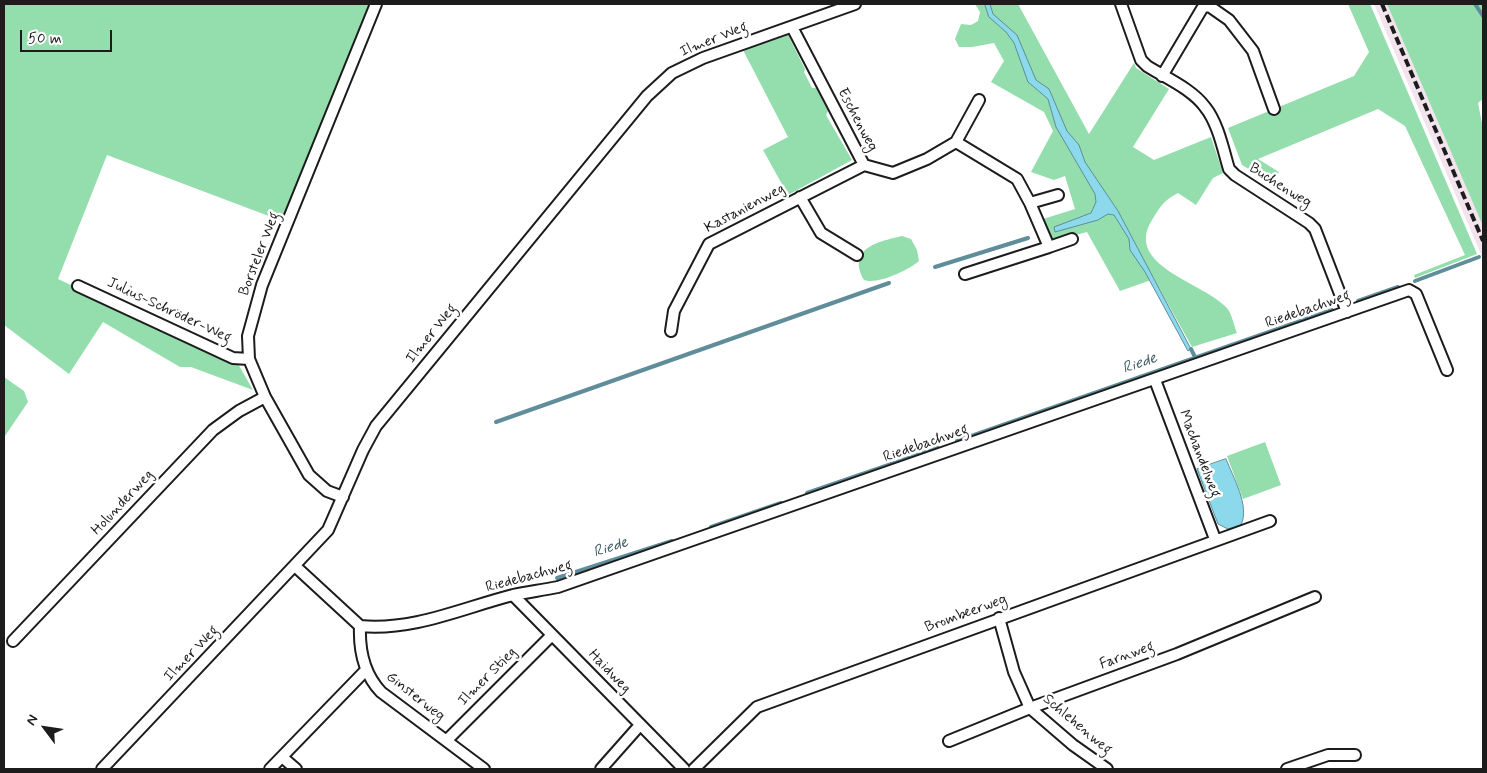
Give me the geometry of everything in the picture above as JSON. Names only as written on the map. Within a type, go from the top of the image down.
[{"type":"street","name":"Borsteler Weg","points":[[343,497],[327,492],[309,475],[265,398],[249,359],[248,336],[262,285],[376,4]]},
{"type":"street","name":"Ilmer Weg","points":[[102,769],[296,567],[328,530],[362,450],[376,426],[647,96],[672,73],[703,58],[855,4]]},
{"type":"street","name":"Buchenweg","points":[[1121,4],[1141,60],[1198,99],[1205,106],[1211,116],[1229,169],[1235,175],[1309,222],[1315,229],[1347,312]]},
{"type":"street","points":[[1162,76],[1203,8],[1209,6],[1228,20],[1253,51],[1274,109]]},
{"type":"street","name":"Eschenweg","points":[[792,27],[864,165],[893,173],[927,159],[956,142]]},
{"type":"street","points":[[979,100],[956,142],[1017,179],[1030,203],[1049,247]]},
{"type":"street","name":"Kastanienweg","points":[[671,331],[674,311],[709,244],[864,165]]},
{"type":"street","points":[[1030,203],[1058,195]]},
{"type":"street","name":"Kastanienweg","points":[[800,196],[821,233],[856,255]]},
{"type":"street","points":[[965,274],[1072,239]]},
{"type":"street","name":"Julius-Schröder-Weg","points":[[78,286],[233,358],[249,359]]},
{"type":"street","name":"Riedebachweg","points":[[360,626],[378,628],[448,616],[513,595],[558,587],[1409,290],[1416,294],[1447,370]]},
{"type":"street","name":"Machandelweg","points":[[1155,380],[1215,539]]},
{"type":"street","name":"Holunderweg","points":[[13,641],[213,430],[240,411],[265,398]]},
{"type":"street","name":"Brombeerweg","points":[[694,769],[757,707],[1215,539],[1270,521]]},
{"type":"street","points":[[296,567],[360,626]]},
{"type":"street","name":"Haidweg","points":[[513,595],[684,769]]},
{"type":"street","name":"Farnweg","points":[[949,741],[1030,708],[1177,654],[1315,597]]},
{"type":"street","name":"Schlehenweg","points":[[999,618],[1014,672],[1030,708],[1073,745],[1107,769]]},
{"type":"street","name":"Ginsterweg","points":[[360,626],[359,643],[371,682],[381,692],[484,769]]},
{"type":"street","name":"Ilmer Stieg","points":[[447,740],[552,635]]},
{"type":"street","points":[[270,769],[366,670]]},
{"type":"street","points":[[601,769],[640,725]]},
{"type":"street","points":[[1287,769],[1328,755],[1355,755]]},
{"type":"street","points":[[282,757],[296,769]]},
{"type":"shaded area","points":[[1374,4],[1387,4],[1483,226],[1483,259]]},
{"type":"green space","points":[[4,4],[370,4],[282,221],[107,155],[58,279],[237,362],[253,390],[191,367],[180,367],[103,322],[69,374],[4,325]]},
{"type":"green space","points":[[975,4],[1018,4],[1089,134],[1134,63],[1136,68],[1169,89],[1133,147],[1154,160],[1211,137],[1223,173],[1213,178],[1196,205],[1178,193],[1169,198],[1152,220],[1146,236],[1148,250],[1157,261],[1170,272],[1216,299],[1227,308],[1237,333],[1192,347],[1154,279],[1120,291],[1087,232],[1050,242],[1043,219],[1075,209],[1065,176],[1054,180],[1031,172],[1053,131],[1044,112],[991,82],[1004,61],[994,43],[959,47],[955,39],[961,24],[971,25],[978,21],[980,12]]},
{"type":"green space","points":[[1348,4],[1370,4],[1477,254],[1415,278],[1414,275],[1465,255],[1405,126],[1378,109],[1258,159],[1279,172],[1272,183],[1242,165],[1228,128],[1354,76],[1369,52]]},
{"type":"green space","points":[[1387,4],[1483,4],[1483,99],[1478,103],[1483,128],[1483,226]]},
{"type":"green space","points":[[787,33],[812,88],[816,88],[828,111],[826,115],[852,160],[788,195],[763,150],[788,137],[743,50]]},
{"type":"green space","points":[[902,236],[911,239],[917,250],[919,261],[893,276],[870,281],[864,280],[859,261],[862,254],[874,244]]},
{"type":"green space","points":[[4,377],[24,391],[28,402],[5,436]]},
{"type":"green space","points":[[1265,442],[1281,485],[1243,499],[1227,456]]},
{"type":"water","points":[[985,4],[990,4],[993,14],[1017,35],[1036,80],[1049,89],[1067,131],[1079,145],[1085,162],[1118,211],[1191,349],[1188,351],[1145,272],[1130,250],[1129,239],[1114,215],[1108,214],[1098,220],[1055,232],[1054,227],[1091,213],[1096,202],[1095,194],[1056,127],[1048,99],[1028,82],[1014,43],[1006,32],[989,17]]},
{"type":"water","points":[[1226,459],[1240,492],[1243,509],[1241,525],[1228,529],[1218,524],[1197,469]]},
{"type":"waterway","name":"Riede","points":[[1475,4],[1483,16]]},
{"type":"waterway","points":[[935,267],[1028,238]]},
{"type":"waterway","name":"Riede","points":[[1415,281],[1479,257]]},
{"type":"waterway","points":[[496,422],[889,283]]},
{"type":"waterway","name":"Riede","points":[[1358,301],[1398,287]]},
{"type":"waterway","name":"Riede","points":[[957,441],[1332,310]]},
{"type":"waterway","points":[[1191,349],[1196,359]]},
{"type":"waterway","name":"Riede","points":[[807,493],[938,448]]},
{"type":"waterway","name":"Riede","points":[[711,527],[781,503]]},
{"type":"waterway","name":"Riede","points":[[557,578],[672,541]]},
{"type":"railway","points":[[1382,4],[1483,241]]}]
